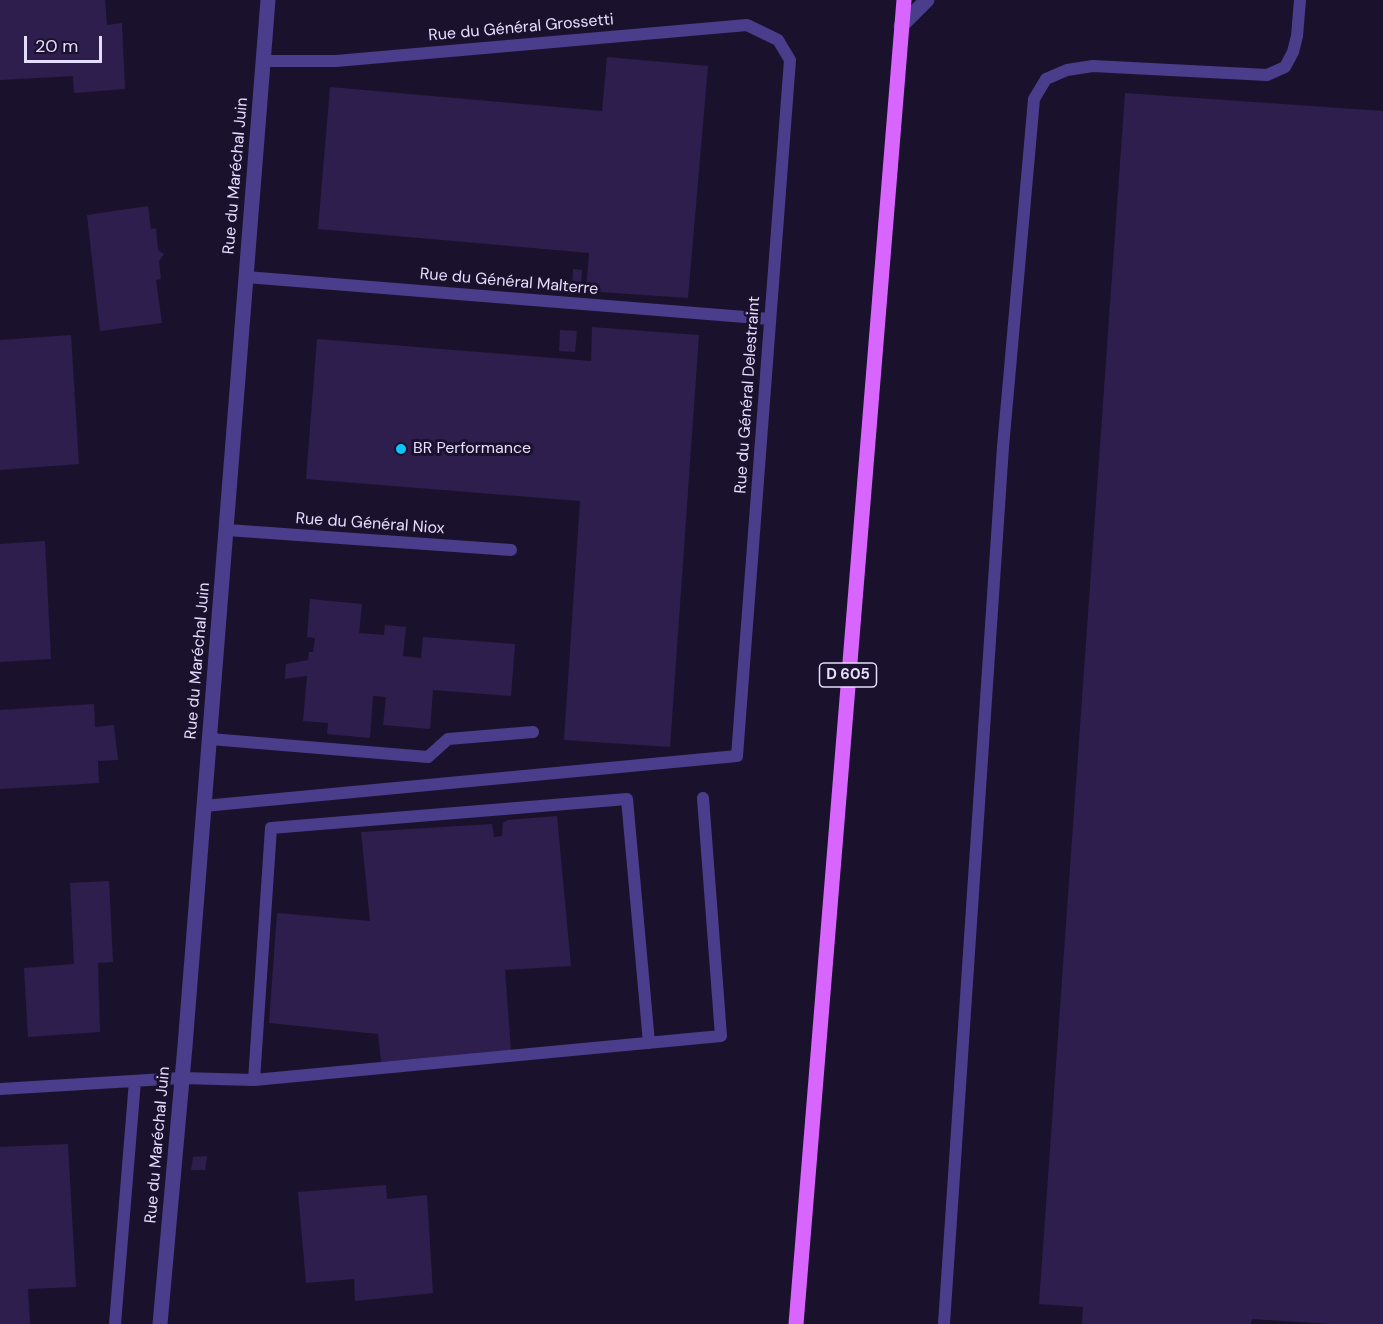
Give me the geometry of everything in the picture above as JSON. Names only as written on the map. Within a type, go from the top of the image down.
[{"type":"main road","name":"D 605","points":[[796,1324],[904,0]]},
{"type":"street","name":"Rue du Maréchal Juin","points":[[160,1324],[210,739],[268,0]]},
{"type":"street","points":[[901,26],[927,0]]},
{"type":"lane","points":[[944,1324],[1003,447],[1034,99],[1046,79],[1067,70],[1093,66],[1267,75],[1285,67],[1293,52],[1297,36],[1300,0]]},
{"type":"lane","name":"Rue du Général Grossetti","points":[[263,62],[336,61],[747,25],[778,40]]},
{"type":"lane","name":"Rue du Général Delestraint","points":[[204,806],[737,756],[790,60],[778,40]]},
{"type":"lane","name":"Rue du Général Malterre","points":[[246,277],[770,319]]},
{"type":"lane","name":"Rue du Général Niox","points":[[226,530],[511,550]]},
{"type":"lane","points":[[210,739],[428,757],[448,739],[533,732]]},
{"type":"lane","points":[[0,1089],[182,1078],[254,1080],[722,1036],[702,798]]},
{"type":"lane","points":[[254,1080],[272,828],[627,799],[649,1043]]},
{"type":"lane","points":[[115,1324],[135,1081]]},
{"type":"building","points":[[0,0],[105,0],[107,25],[122,23],[125,89],[74,93],[73,76],[0,80]]},
{"type":"building","points":[[607,57],[708,66],[688,298],[586,291],[589,253],[318,229],[330,87],[602,111]]},
{"type":"building","points":[[1125,93],[1383,111],[1383,1324],[1331,1324],[1252,1319],[1251,1324],[1082,1324],[1083,1307],[1039,1304]]},
{"type":"building","points":[[148,206],[151,229],[156,228],[158,250],[164,254],[159,261],[161,279],[156,280],[162,323],[100,331],[87,215]]},
{"type":"building","points":[[573,269],[582,270],[581,290],[572,289]]},
{"type":"building","points":[[592,327],[699,335],[670,747],[564,740],[580,501],[306,479],[317,339],[591,361]]},
{"type":"building","points":[[560,330],[577,331],[575,352],[559,351]]},
{"type":"building","points":[[71,335],[79,464],[0,470],[0,340]]},
{"type":"building","points":[[45,541],[51,659],[0,662],[0,544]]},
{"type":"building","points":[[310,599],[362,604],[359,633],[384,635],[385,625],[406,627],[403,656],[421,658],[423,637],[515,644],[511,696],[433,690],[430,729],[383,725],[386,697],[373,696],[370,738],[327,734],[328,723],[303,721],[307,676],[285,679],[286,664],[308,660],[309,652],[313,652],[315,638],[307,637]]},
{"type":"building","points":[[94,704],[95,727],[114,725],[118,760],[98,761],[99,783],[0,789],[0,710]]},
{"type":"building","points":[[557,816],[571,966],[505,970],[511,1051],[381,1062],[378,1034],[269,1023],[277,913],[370,921],[361,832],[492,824],[494,837],[502,836],[503,823],[508,820]]},
{"type":"building","points":[[109,881],[113,962],[98,963],[100,1032],[28,1037],[24,968],[74,964],[70,883]]},
{"type":"building","points":[[68,1144],[76,1287],[28,1289],[30,1324],[0,1324],[0,1147]]},
{"type":"building","points":[[207,1156],[205,1170],[191,1170],[193,1157]]},
{"type":"building","points":[[386,1185],[387,1199],[427,1195],[433,1293],[355,1301],[354,1279],[306,1283],[298,1192]]},
{"type":"place","name":"BR Performance","points":[[401,449]]}]
